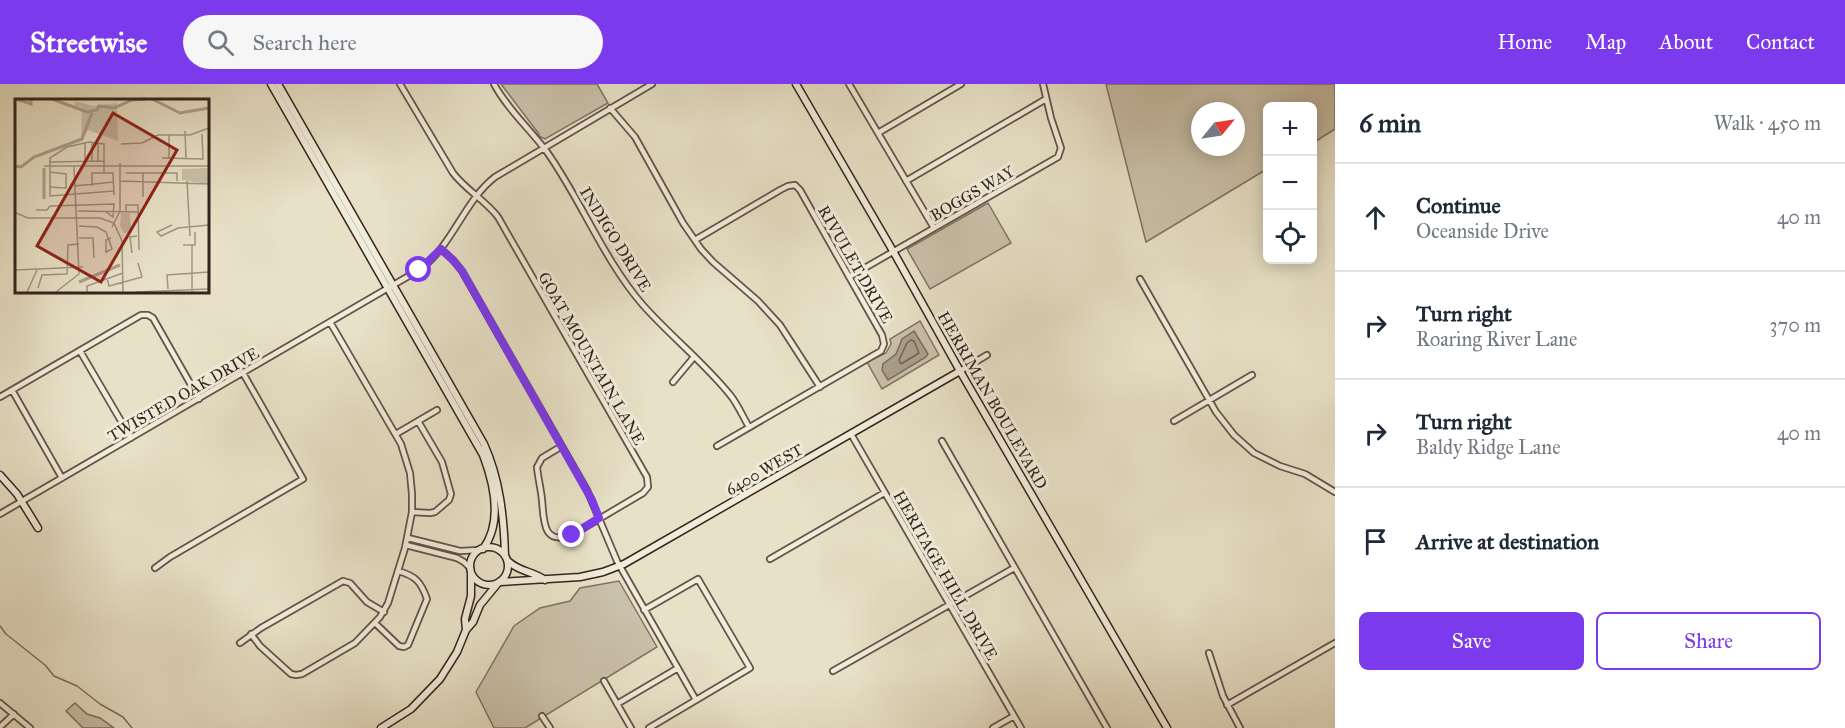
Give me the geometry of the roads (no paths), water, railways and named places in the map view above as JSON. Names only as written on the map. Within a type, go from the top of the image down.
[{"type":"street","points":[[271,84],[488,453],[500,492],[507,573],[484,600],[473,622],[466,630],[452,662],[434,687],[411,709],[381,728]]},
{"type":"street","points":[[278,84],[391,286],[486,463],[493,489],[492,534],[472,559],[471,596],[465,619],[466,630]]},
{"type":"street","name":"GOAT MOUNTAIN LANE","points":[[400,84],[448,166],[461,183],[489,206],[498,217],[648,479],[648,487],[645,491],[566,537],[556,537],[545,529],[543,522],[537,466],[540,460],[562,446]]},
{"type":"street","name":"INDIGO DRIVE","points":[[494,84],[505,102],[543,147],[621,276],[640,302],[732,397],[749,427]]},
{"type":"street","name":"TWISTED OAK DRIVE","points":[[0,514],[425,265],[441,249],[476,195],[495,177],[652,84]]},
{"type":"street","name":"HERRIMAN BOULEVARD","points":[[796,84],[1167,728]]},
{"type":"street","points":[[850,84],[934,228]]},
{"type":"street","points":[[878,133],[961,84]]},
{"type":"street","points":[[906,181],[1046,99],[1043,84]]},
{"type":"street","name":"BOGGS WAY","points":[[849,277],[1056,159],[1061,148],[1046,99]]},
{"type":"street","points":[[610,108],[635,137],[683,223],[695,240],[713,262],[758,301],[780,325],[820,387]]},
{"type":"street","name":"RIVULET DRIVE","points":[[695,240],[780,190],[795,185],[800,190],[882,335],[884,344],[881,351],[717,446]]},
{"type":"street","points":[[441,249],[459,267],[587,490],[619,566],[696,700]]},
{"type":"street","points":[[1140,279],[1227,427],[1254,453],[1280,466],[1305,474],[1335,492]]},
{"type":"street","points":[[0,397],[141,315],[148,315],[155,320],[199,399]]},
{"type":"street","points":[[251,634],[260,646],[291,674],[298,675],[351,645],[384,612],[407,541],[412,512],[412,494],[410,473],[404,451],[330,322]]},
{"type":"street","points":[[80,351],[131,438]]},
{"type":"street","name":"6400 WEST","points":[[500,582],[580,577],[619,566],[637,558],[987,355]]},
{"type":"street","points":[[673,382],[694,357]]},
{"type":"street","points":[[155,568],[303,479],[243,373]]},
{"type":"street","points":[[1174,421],[1252,375]]},
{"type":"street","points":[[12,390],[62,478]]},
{"type":"street","points":[[396,434],[437,410]]},
{"type":"street","points":[[412,512],[435,512],[449,500],[451,494],[442,462],[418,421]]},
{"type":"street","name":"HERITAGE HILL DRIVE","points":[[851,434],[1021,728]]},
{"type":"street","points":[[942,441],[1107,728]]},
{"type":"street","points":[[0,475],[12,487],[38,528]]},
{"type":"street","points":[[770,559],[884,493]]},
{"type":"street","points":[[407,541],[460,551],[494,548],[506,557]]},
{"type":"street","points":[[407,541],[464,562],[480,583],[488,585],[500,582]]},
{"type":"street","name":"6400 WEST","points":[[506,557],[518,569],[545,580]]},
{"type":"street","points":[[833,671],[1014,568]]},
{"type":"street","points":[[375,623],[399,646],[404,647],[409,643],[427,599],[415,577],[398,571]]},
{"type":"street","points":[[645,610],[698,579],[750,668],[649,728]]},
{"type":"street","points":[[240,643],[251,634],[343,581],[350,583],[367,602],[384,612]]},
{"type":"street","points":[[1227,705],[1335,643]]},
{"type":"street","points":[[1209,653],[1227,705],[1240,728]]},
{"type":"street","points":[[617,704],[678,668]]},
{"type":"street","points":[[604,681],[631,728]]},
{"type":"street","points":[[0,703],[30,728]]},
{"type":"street","points":[[0,727],[14,714]]},
{"type":"street","points":[[542,716],[550,728]]},
{"type":"street","points":[[993,728],[1014,716]]},
{"type":"water","points":[[914,331],[928,354],[888,380],[882,370],[883,364],[896,354],[902,339]]},
{"type":"waterway","points":[[0,626],[6,634],[45,665],[54,676],[77,686],[100,704],[123,717],[132,728]]}]
